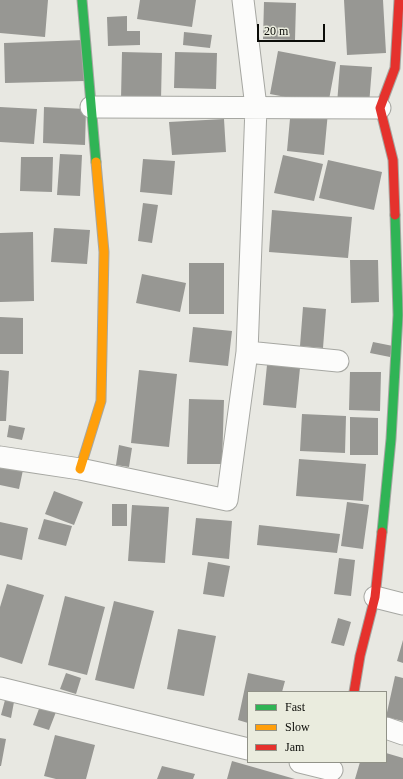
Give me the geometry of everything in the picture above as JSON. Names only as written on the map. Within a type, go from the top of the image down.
[{"type":"street","points":[[80,469],[101,400],[104,252],[82,0]]},
{"type":"street","points":[[0,456],[80,469],[227,500],[247,352],[256,108],[243,0]]},
{"type":"street","points":[[354,691],[360,656],[375,597],[397,438],[400,316],[398,160],[380,108],[395,68],[399,0]]},
{"type":"street","points":[[91,107],[380,108]]},
{"type":"street","points":[[247,352],[338,361]]},
{"type":"street","points":[[375,597],[403,604]]},
{"type":"street","points":[[0,688],[247,749]]},
{"type":"street","points":[[387,728],[403,734]]},
{"type":"street","points":[[304,763],[332,770]]},
{"type":"building","points":[[0,0],[48,0],[45,37],[0,33]]},
{"type":"building","points":[[140,0],[196,0],[192,27],[137,19]]},
{"type":"building","points":[[344,0],[383,0],[386,53],[347,55]]},
{"type":"building","points":[[264,2],[296,3],[295,40],[263,39]]},
{"type":"building","points":[[127,16],[127,31],[140,31],[140,45],[108,46],[107,17]]},
{"type":"building","points":[[184,32],[212,35],[210,48],[183,45]]},
{"type":"building","points":[[84,40],[85,81],[5,83],[4,43]]},
{"type":"building","points":[[278,51],[336,62],[328,105],[270,94]]},
{"type":"building","points":[[122,52],[162,53],[161,100],[121,99]]},
{"type":"building","points":[[175,52],[217,53],[216,89],[174,88]]},
{"type":"building","points":[[340,65],[372,67],[369,105],[337,104]]},
{"type":"building","points":[[0,107],[37,109],[34,144],[0,142]]},
{"type":"building","points":[[44,107],[86,109],[85,145],[43,143]]},
{"type":"building","points":[[291,108],[328,112],[324,155],[287,151]]},
{"type":"building","points":[[224,119],[226,152],[172,155],[169,122]]},
{"type":"building","points":[[60,154],[82,155],[80,196],[57,195]]},
{"type":"building","points":[[283,155],[323,164],[314,201],[274,193]]},
{"type":"building","points":[[21,157],[53,157],[52,192],[20,191]]},
{"type":"building","points":[[143,159],[175,161],[172,195],[140,192]]},
{"type":"building","points":[[328,160],[382,172],[374,210],[319,198]]},
{"type":"building","points":[[143,203],[158,205],[152,243],[138,241]]},
{"type":"building","points":[[272,210],[352,217],[348,258],[269,252]]},
{"type":"building","points":[[54,228],[90,230],[87,264],[51,262]]},
{"type":"building","points":[[33,232],[34,301],[0,302],[0,233]]},
{"type":"building","points":[[350,260],[378,260],[379,302],[351,303]]},
{"type":"building","points":[[189,263],[224,263],[224,314],[189,314]]},
{"type":"building","points":[[142,274],[186,283],[180,312],[136,303]]},
{"type":"building","points":[[303,307],[326,309],[323,348],[300,346]]},
{"type":"building","points":[[0,317],[23,318],[23,354],[0,354]]},
{"type":"building","points":[[193,327],[232,331],[228,366],[189,362]]},
{"type":"building","points":[[373,342],[393,346],[390,357],[370,353]]},
{"type":"building","points":[[267,365],[300,368],[296,408],[263,405]]},
{"type":"building","points":[[0,370],[9,371],[6,421],[0,421]]},
{"type":"building","points":[[139,370],[177,374],[169,447],[131,443]]},
{"type":"building","points":[[350,372],[381,372],[380,411],[349,410]]},
{"type":"building","points":[[189,399],[224,400],[222,464],[187,464]]},
{"type":"building","points":[[302,414],[346,416],[345,453],[300,451]]},
{"type":"building","points":[[350,417],[378,418],[378,455],[350,455]]},
{"type":"building","points":[[9,425],[25,428],[22,440],[7,437]]},
{"type":"building","points":[[119,445],[132,448],[129,467],[116,465]]},
{"type":"building","points":[[299,459],[366,464],[363,501],[296,496]]},
{"type":"building","points":[[0,466],[23,470],[19,489],[0,485]]},
{"type":"building","points":[[54,491],[83,502],[74,525],[45,514]]},
{"type":"building","points":[[347,502],[369,505],[363,549],[341,546]]},
{"type":"building","points":[[112,504],[127,504],[127,526],[112,526]]},
{"type":"building","points":[[132,505],[169,507],[165,563],[128,561]]},
{"type":"building","points":[[196,518],[232,521],[229,559],[192,555]]},
{"type":"building","points":[[44,519],[72,526],[66,546],[38,539]]},
{"type":"building","points":[[0,522],[28,528],[22,560],[0,555]]},
{"type":"building","points":[[259,525],[340,534],[337,553],[257,545]]},
{"type":"building","points":[[339,558],[355,560],[351,596],[334,594]]},
{"type":"building","points":[[208,562],[230,566],[224,597],[203,594]]},
{"type":"building","points":[[7,584],[44,595],[22,664],[0,657],[0,607]]},
{"type":"building","points":[[65,596],[105,607],[87,675],[48,665]]},
{"type":"building","points":[[114,601],[154,611],[134,689],[95,680]]},
{"type":"building","points":[[338,618],[351,622],[344,646],[331,643]]},
{"type":"building","points":[[178,629],[216,636],[204,696],[167,689]]},
{"type":"building","points":[[403,640],[403,663],[397,661]]},
{"type":"building","points":[[66,673],[81,678],[76,694],[60,689]]},
{"type":"building","points":[[248,673],[285,681],[282,691],[247,691],[247,723],[238,720]]},
{"type":"building","points":[[395,676],[403,678],[403,721],[387,717]]},
{"type":"building","points":[[5,700],[14,702],[11,718],[1,715]]},
{"type":"building","points":[[40,706],[56,712],[49,730],[33,725]]},
{"type":"building","points":[[55,735],[95,745],[86,779],[56,779],[44,776]]},
{"type":"building","points":[[0,738],[6,739],[1,766],[0,766]]},
{"type":"building","points":[[387,753],[403,758],[403,779],[355,779],[360,763],[387,763]]},
{"type":"building","points":[[232,761],[295,779],[227,779]]},
{"type":"building","points":[[162,766],[195,774],[193,779],[157,779]]},
{"type":"traffic: fast","points":[[82,0],[96,162]]},
{"type":"traffic: fast","points":[[382,532],[391,439],[398,315],[395,215]]},
{"type":"traffic: slow","points":[[80,469],[101,401],[104,252],[96,162]]},
{"type":"traffic: jam","points":[[395,215],[393,160],[380,108],[395,68],[399,0]]},
{"type":"traffic: jam","points":[[354,691],[360,656],[375,597],[382,532]]}]
